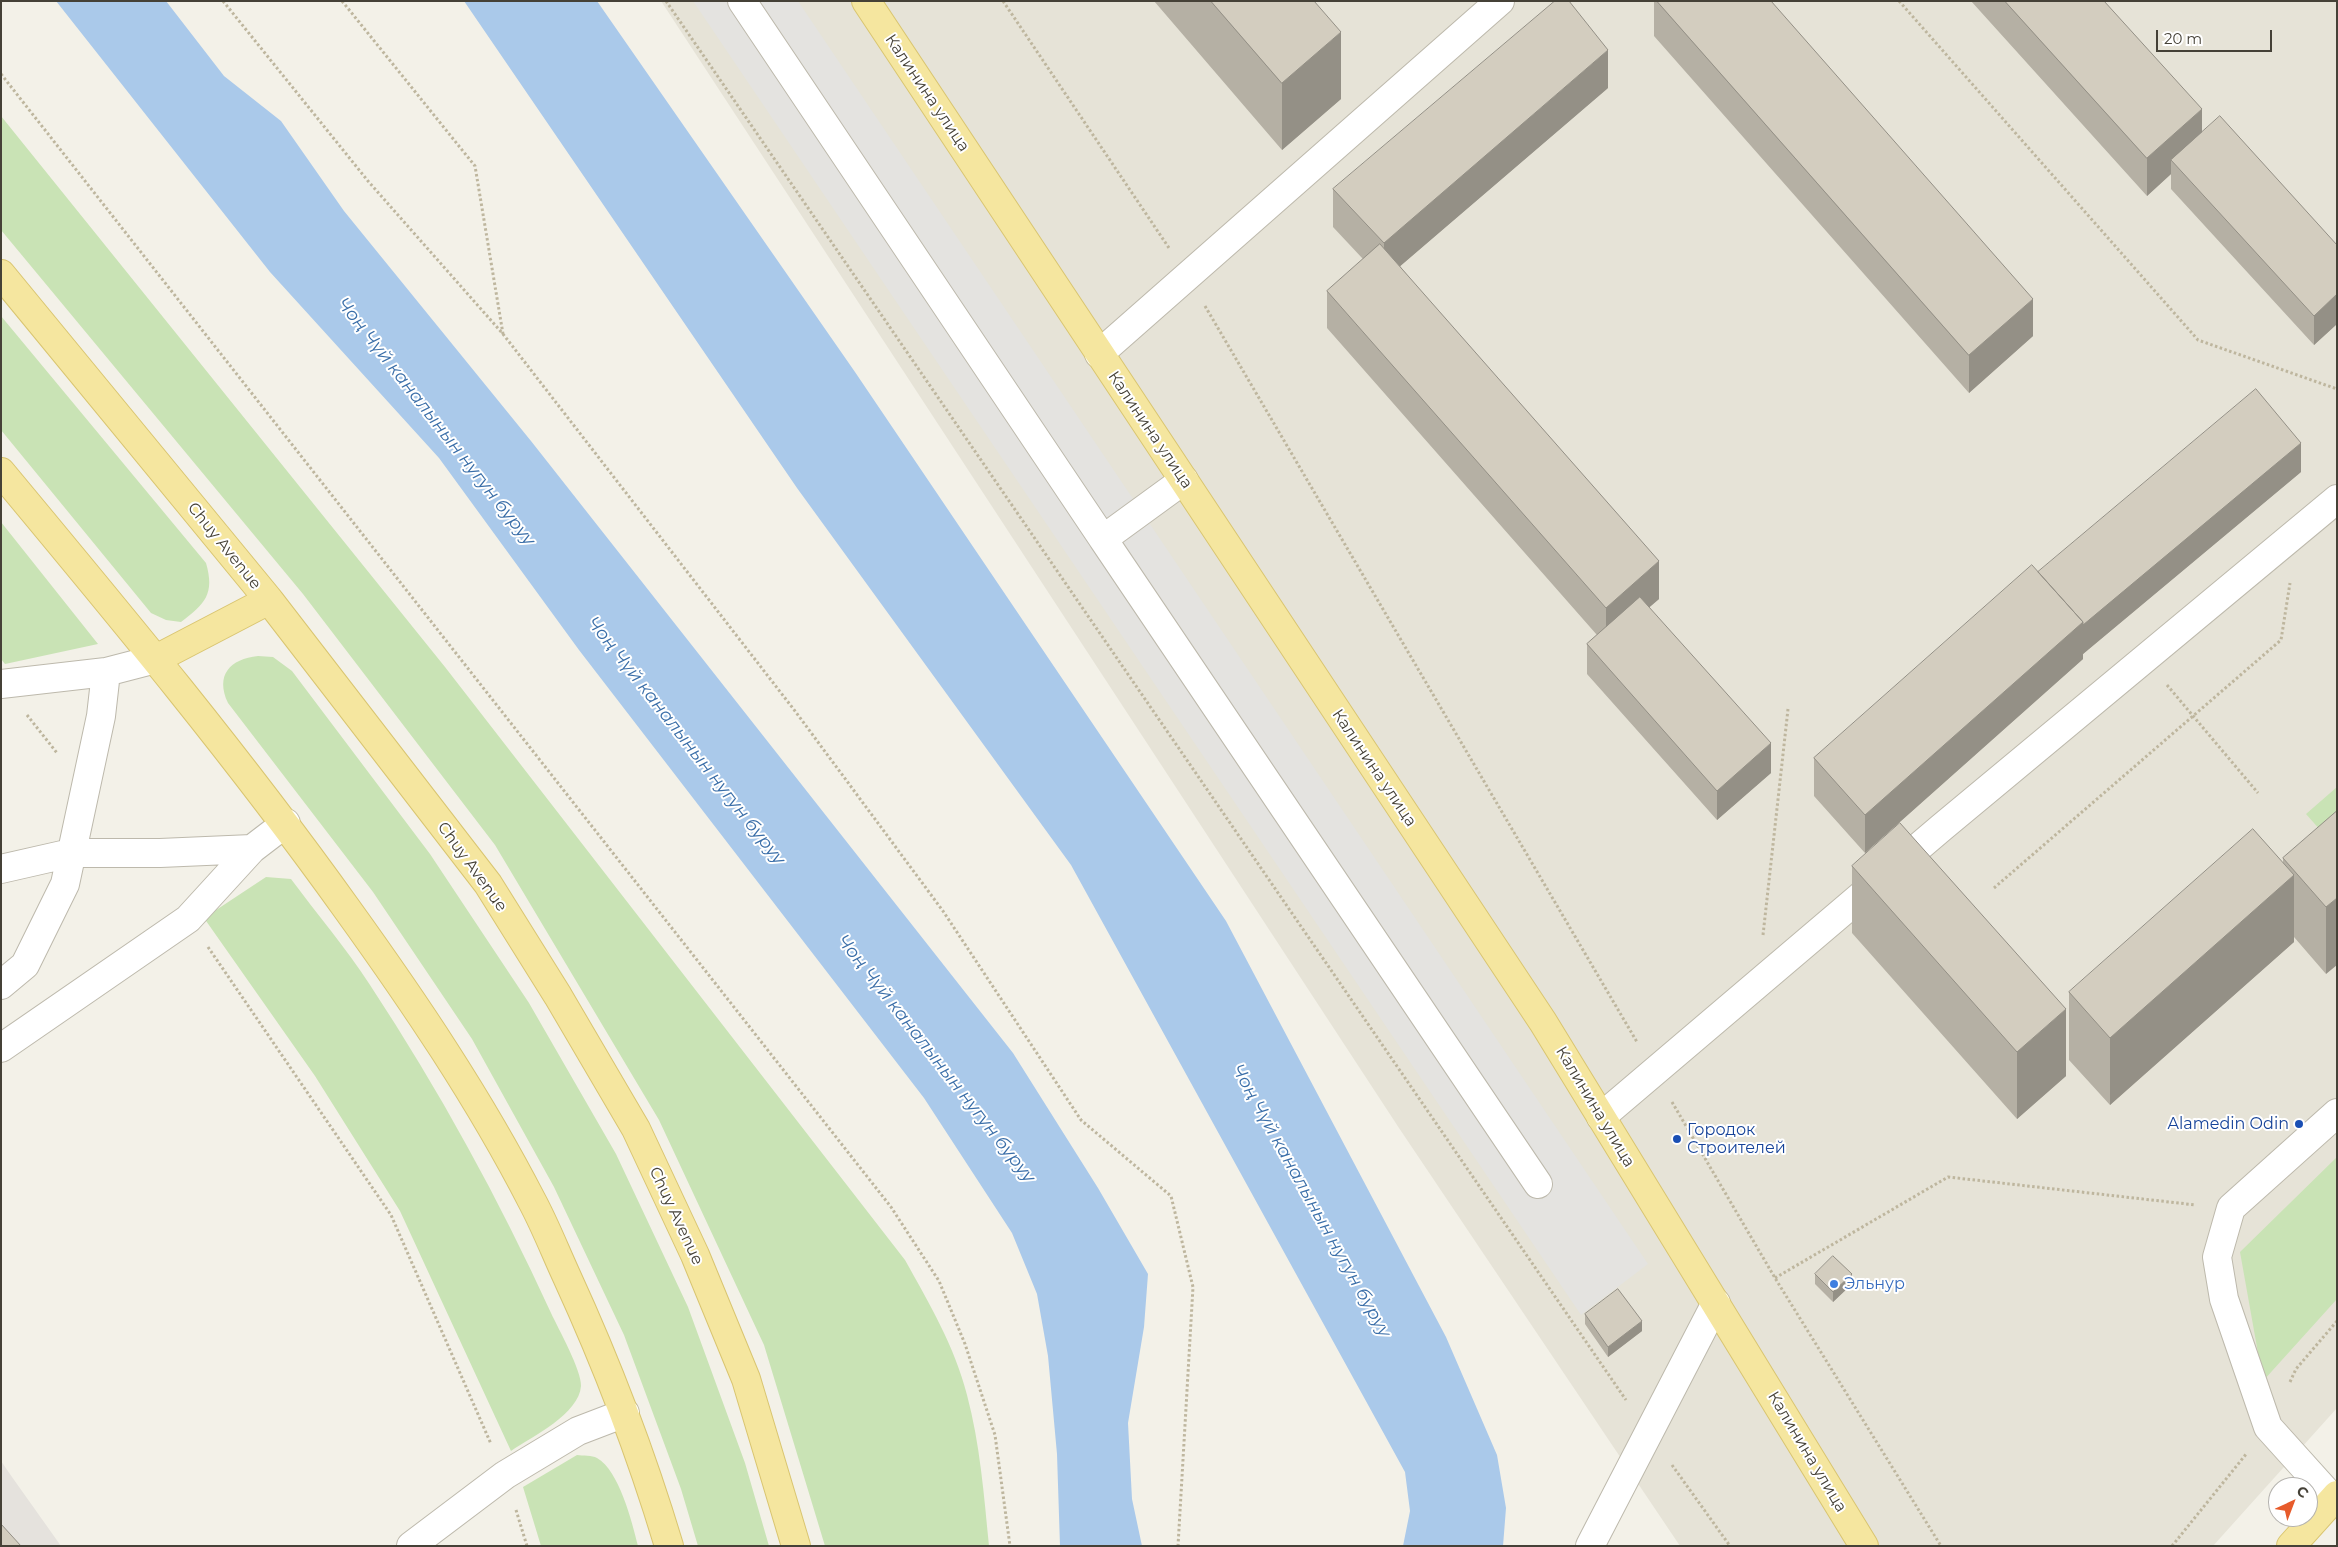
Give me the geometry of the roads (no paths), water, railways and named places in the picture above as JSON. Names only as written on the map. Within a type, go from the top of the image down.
[{"type":"main road","name":"Калинина улица","points":[[866,1],[1543,1022],[1864,1546]]},
{"type":"main road","name":"Chuy Avenue","points":[[1,274],[269,600],[488,884],[558,996],[636,1129],[695,1255],[746,1379],[796,1546]]},
{"type":"main road","points":[[1,472],[156,659],[286,823],[400,982],[472,1094],[532,1202],[625,1413],[669,1546]]},
{"type":"main road","points":[[156,659],[269,600]]},
{"type":"main road","points":[[2291,1546],[2335,1497]]},
{"type":"lane","points":[[742,1],[1538,1184]]},
{"type":"lane","points":[[1100,354],[1500,1]]},
{"type":"lane","points":[[1103,539],[1184,480]]},
{"type":"lane","points":[[1601,1117],[1941,828],[2337,499]]},
{"type":"lane","points":[[2,684],[106,672],[156,659]]},
{"type":"lane","points":[[1,985],[25,965],[65,884],[101,716],[106,672]]},
{"type":"lane","points":[[1,1048],[188,919],[252,849],[286,823]]},
{"type":"lane","points":[[1,868],[71,853],[160,853],[252,849]]},
{"type":"lane","points":[[2335,1497],[2268,1427],[2224,1299],[2217,1257],[2232,1208],[2337,1113]]},
{"type":"lane","points":[[1590,1546],[1716,1303]]},
{"type":"lane","points":[[411,1546],[505,1474],[578,1431],[625,1413]]},
{"type":"water","name":"Чоң Чүй каналынын нугун буруу","points":[[56,1],[166,1],[224,76],[281,121],[344,211],[531,441],[1013,1053],[1098,1188],[1148,1274],[1144,1327],[1128,1423],[1132,1499],[1142,1546],[1060,1546],[1057,1454],[1048,1356],[1037,1294],[1012,1233],[924,1098],[579,650],[439,458],[270,272]]},
{"type":"water","name":"Чоң Чүй каналынын нугун буруу","points":[[464,1],[597,1],[855,372],[1226,921],[1446,1337],[1497,1455],[1506,1508],[1503,1546],[1403,1546],[1410,1511],[1405,1472],[1071,865],[797,488]]},
{"type":"place","name":"Alamedin Odin","points":[[2299,1124]]},
{"type":"place","name":"Городок Строителей","points":[[1677,1139]]},
{"type":"place","name":"Эльнур","points":[[1834,1284]]}]
